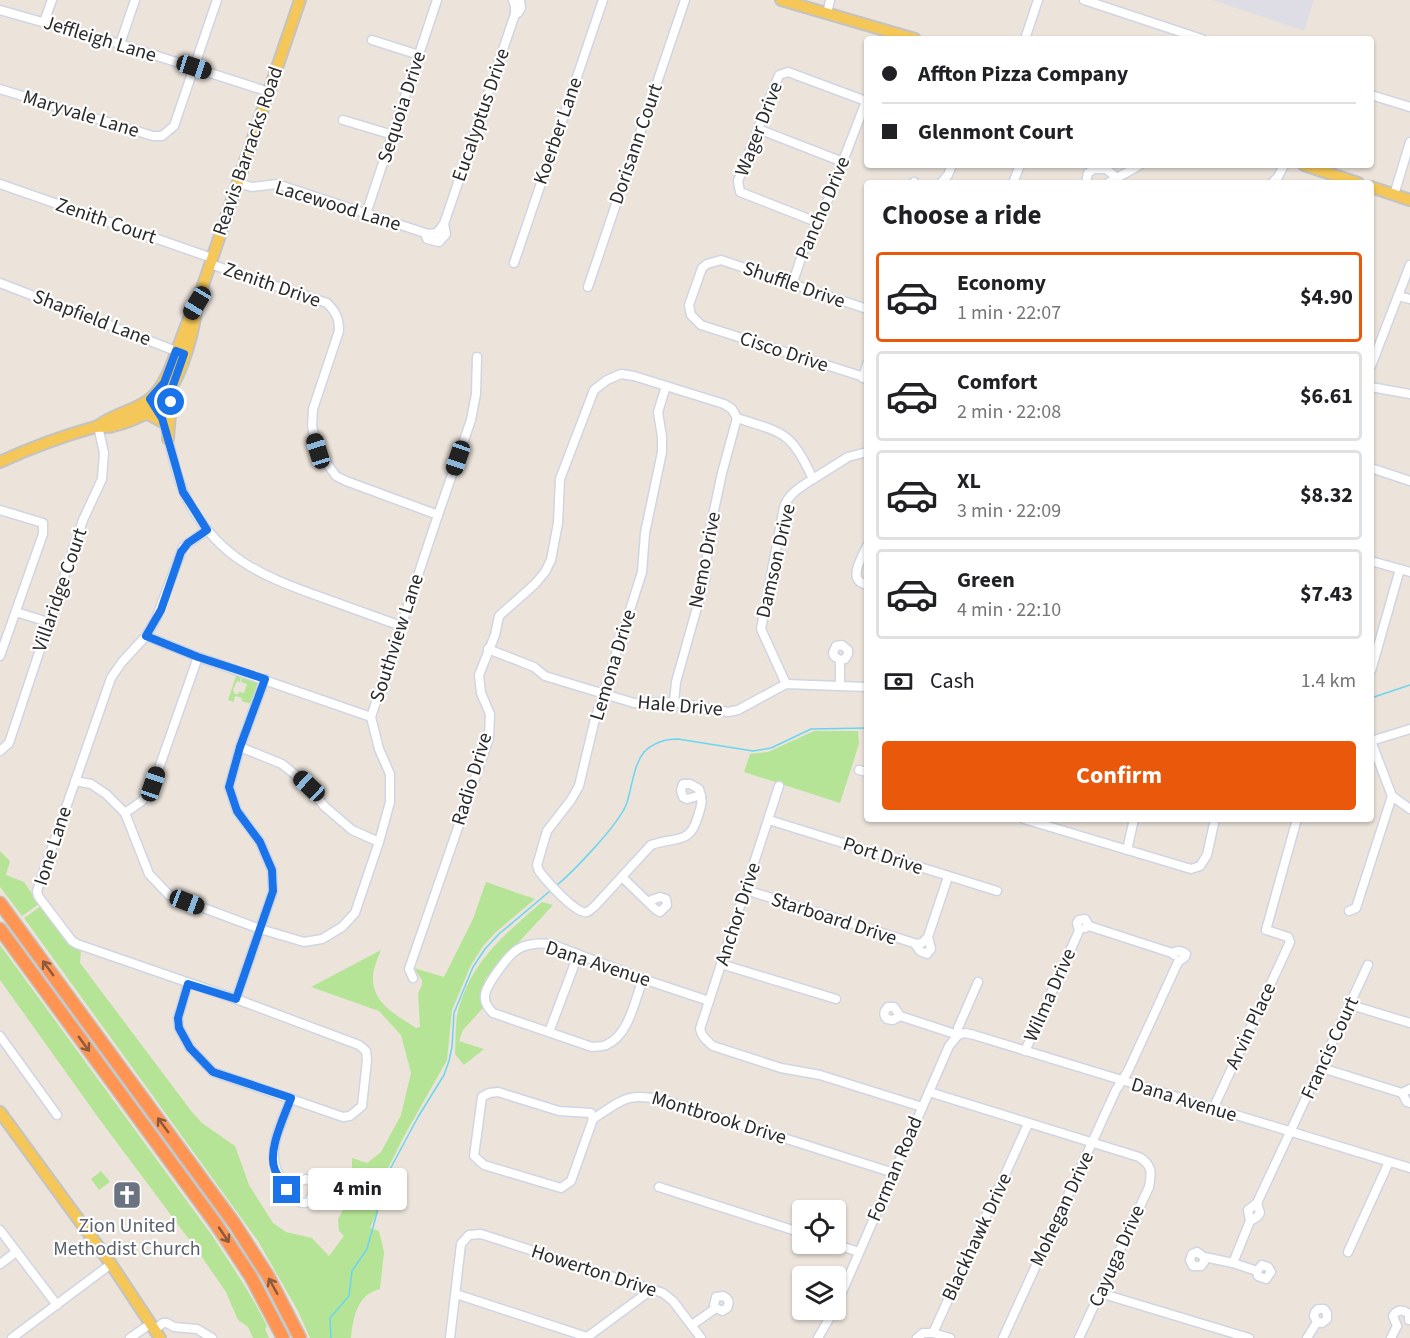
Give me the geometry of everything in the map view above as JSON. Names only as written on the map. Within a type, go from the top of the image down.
[{"type":"highway","points":[[0,903],[234,1223],[268,1276],[300,1338]]},
{"type":"highway","points":[[0,929],[222,1233],[251,1277],[283,1338]]},
{"type":"main road","name":"Reavis Barracks Road","points":[[98,426],[111,427],[143,414],[172,388],[188,318],[197,303],[300,0]]},
{"type":"main road","points":[[781,0],[896,36]]},
{"type":"main road","points":[[1313,168],[1349,180]]},
{"type":"main road","points":[[1374,188],[1410,200]]},
{"type":"main road","name":"Reavis Barracks Road","points":[[1,459],[98,426],[108,418],[153,403],[180,352]]},
{"type":"main road","points":[[168,439],[172,388]]},
{"type":"main road","points":[[143,414],[153,416],[163,422]]},
{"type":"main road","points":[[0,1112],[111,1263],[155,1331]]},
{"type":"street","points":[[44,22],[52,0]]},
{"type":"street","points":[[120,44],[135,0]]},
{"type":"street","points":[[194,67],[217,0]]},
{"type":"street","name":"Sequoia Drive","points":[[366,214],[437,0]]},
{"type":"street","name":"Koerber Lane","points":[[514,263],[603,0]]},
{"type":"street","name":"Dorisann Court","points":[[588,287],[685,0]]},
{"type":"street","points":[[826,14],[830,0]]},
{"type":"street","points":[[1026,36],[1038,0]]},
{"type":"street","points":[[1084,0],[1193,36]]},
{"type":"street","name":"Eucalyptus Drive","points":[[437,233],[444,224],[516,5]]},
{"type":"street","name":"Jeffleigh Lane","points":[[0,10],[120,44],[269,92]]},
{"type":"street","points":[[372,40],[419,55]]},
{"type":"street","name":"Maryvale Lane","points":[[0,89],[153,136],[162,136],[174,126],[194,67]]},
{"type":"street","name":"Wager Drive","points":[[819,223],[740,192],[738,182],[779,75],[788,72],[864,99]]},
{"type":"street","points":[[1374,96],[1410,107]]},
{"type":"street","name":"Pancho Drive","points":[[792,285],[804,249],[819,223],[864,105]]},
{"type":"street","points":[[343,120],[393,135]]},
{"type":"street","points":[[758,129],[843,162]]},
{"type":"street","points":[[1394,195],[1410,142]]},
{"type":"street","points":[[1113,180],[1135,168]]},
{"type":"street","points":[[1087,180],[1088,173],[1094,169],[1106,169],[1117,178]]},
{"type":"street","name":"Lacewood Lane","points":[[237,183],[252,187],[273,184],[284,186],[425,233],[437,233]]},
{"type":"street","name":"Zenith Court","points":[[0,184],[211,261]]},
{"type":"street","name":"Eucalyptus Drive","points":[[425,233],[428,238],[439,242],[446,234],[444,224]]},
{"type":"street","name":"Shuffle Drive","points":[[701,325],[691,315],[689,305],[702,268],[721,260],[864,308]]},
{"type":"street","name":"Zenith Drive","points":[[211,261],[327,303],[332,308],[338,316],[339,331],[312,417],[313,434],[318,451],[336,476],[346,482],[438,515]]},
{"type":"street","points":[[1374,358],[1410,265]]},
{"type":"street","name":"Shapfield Lane","points":[[0,283],[180,352]]},
{"type":"street","points":[[1398,296],[1410,299]]},
{"type":"street","name":"Cisco Drive","points":[[701,325],[864,378]]},
{"type":"street","name":"Southview Lane","points":[[260,929],[304,942],[322,939],[342,927],[355,913],[390,802],[390,774],[379,749],[371,717],[471,420],[476,394],[477,357]]},
{"type":"street","name":"Radio Drive","points":[[413,978],[409,969],[489,738],[490,714],[481,693],[479,675],[500,616],[535,584],[545,572],[550,560],[558,523],[560,479],[594,390],[607,380],[621,374],[724,404],[732,409],[737,418],[786,436],[794,443],[813,479]]},
{"type":"street","name":"Lemona Drive","points":[[622,877],[587,912],[580,911],[566,899],[539,871],[537,865],[547,831],[579,786],[603,694],[642,572],[645,533],[662,452],[658,412],[666,386]]},
{"type":"street","points":[[1374,388],[1410,394]]},
{"type":"street","points":[[153,403],[163,422],[183,492],[207,530],[232,555],[274,580],[401,626]]},
{"type":"street","name":"Nemo Drive","points":[[674,702],[676,682],[705,579],[709,534],[737,418]]},
{"type":"street","name":"Villaridge Court","points":[[0,751],[9,743],[83,520],[102,480],[104,453],[98,426]]},
{"type":"street","points":[[813,479],[848,457],[864,453]]},
{"type":"street","points":[[1374,469],[1410,481]]},
{"type":"street","name":"Damson Drive","points":[[786,684],[761,629],[784,507],[787,499],[794,492],[813,479]]},
{"type":"street","points":[[0,510],[43,524],[44,534],[16,612],[2,641],[0,656]]},
{"type":"street","name":"Ione Lane","points":[[207,530],[188,543],[181,552],[161,610],[146,636],[111,678],[37,891],[38,896],[72,941],[77,944],[236,999],[359,1045],[366,1051],[362,1106],[350,1116],[343,1117],[291,1098]]},
{"type":"street","points":[[864,553],[856,571],[857,579],[864,584]]},
{"type":"street","points":[[1374,562],[1410,572]]},
{"type":"street","points":[[1374,660],[1400,569]]},
{"type":"street","points":[[16,612],[48,622]]},
{"type":"street","points":[[146,636],[198,657],[371,717]]},
{"type":"street","name":"Hale Drive","points":[[488,649],[534,667],[545,676],[633,703],[674,702],[728,712],[738,710],[786,684]]},
{"type":"street","points":[[125,813],[142,801],[153,784],[198,657]]},
{"type":"street","points":[[840,660],[840,686]]},
{"type":"street","points":[[236,999],[273,891],[272,870],[260,842],[237,811],[229,787],[240,747],[265,679]]},
{"type":"street","points":[[786,684],[864,687]]},
{"type":"street","points":[[1374,740],[1410,729]]},
{"type":"street","points":[[240,747],[282,764],[309,786],[324,806],[351,830],[379,842]]},
{"type":"street","points":[[1374,749],[1392,796],[1410,809]]},
{"type":"street","points":[[75,781],[91,784],[106,794],[125,813],[148,874],[169,895],[260,929]]},
{"type":"street","name":"Anchor Drive","points":[[779,786],[700,1029],[705,1040],[713,1046],[781,1068],[820,1075],[922,1107]]},
{"type":"street","points":[[649,901],[622,877],[651,845],[678,840],[690,834],[695,826],[703,799],[701,795]]},
{"type":"street","points":[[1349,911],[1356,908],[1392,796]]},
{"type":"street","name":"Port Drive","points":[[769,820],[997,891]]},
{"type":"street","points":[[1038,822],[1184,868],[1200,866],[1207,855],[1214,822]]},
{"type":"street","points":[[1127,850],[1133,822]]},
{"type":"street","name":"Arvin Place","points":[[1213,1109],[1290,942],[1288,937],[1266,930],[1296,822]]},
{"type":"street","name":"Starboard Drive","points":[[746,890],[922,941],[948,877]]},
{"type":"street","name":"Wilma Drive","points":[[1024,1051],[1079,931],[1089,926],[1172,953],[1178,962]]},
{"type":"street","name":"Dana Avenue","points":[[549,1032],[504,1019],[493,1013],[484,997],[487,987],[517,949],[541,943],[551,944],[709,1001]]},
{"type":"street","points":[[578,955],[549,1032],[592,1047],[606,1045],[624,1028],[643,979]]},
{"type":"street","name":"Mohegan Drive","points":[[1003,1338],[1178,962]]},
{"type":"street","points":[[722,964],[836,999]]},
{"type":"street","name":"Francis Court","points":[[1233,1263],[1250,1221],[1248,1210],[1257,1203],[1322,1068],[1368,965]]},
{"type":"street","name":"Forman Road","points":[[846,1282],[951,1042],[958,1035],[958,1028],[978,982]]},
{"type":"street","points":[[188,984],[178,1018],[179,1028],[190,1048],[213,1072],[291,1098],[272,1158],[275,1170],[285,1186]]},
{"type":"street","points":[[1351,1005],[1410,1023]]},
{"type":"street","name":"Dana Avenue","points":[[900,1016],[958,1035],[968,1034],[1410,1168]]},
{"type":"street","points":[[0,1036],[57,1115]]},
{"type":"street","points":[[1322,1068],[1406,1091],[1407,1102],[1410,1103]]},
{"type":"street","points":[[498,1092],[559,1111],[591,1113],[592,1119],[572,1181],[561,1188],[484,1165],[474,1156],[482,1097],[489,1093],[498,1092]]},
{"type":"street","points":[[929,1092],[1092,1143]]},
{"type":"street","name":"Montbrook Drive","points":[[592,1119],[623,1099],[643,1095],[894,1173]]},
{"type":"street","name":"Blackhawk Drive","points":[[933,1333],[1028,1124]]},
{"type":"street","name":"Cayuga Drive","points":[[1079,1338],[1149,1187],[1152,1172],[1147,1162],[1139,1157],[1092,1143]]},
{"type":"street","points":[[1348,1252],[1389,1162]]},
{"type":"street","points":[[659,1187],[792,1230]]},
{"type":"street","points":[[0,1230],[57,1305]]},
{"type":"street","name":"Howerton Drive","points":[[456,1294],[461,1244],[469,1235],[481,1234],[663,1293],[701,1338]]},
{"type":"street","points":[[846,1248],[859,1252]]},
{"type":"street","points":[[0,1264],[16,1252]]},
{"type":"street","points":[[1204,1257],[1233,1263],[1257,1272]]},
{"type":"street","points":[[12,1338],[111,1263]]},
{"type":"street","points":[[450,1338],[456,1294],[586,1338],[651,1290]]},
{"type":"street","points":[[1100,1293],[1249,1338]]},
{"type":"street","points":[[692,1325],[716,1308]]},
{"type":"street","points":[[1391,1338],[1396,1326],[1393,1316],[1400,1310],[1409,1314],[1409,1321],[1396,1326]]},
{"type":"street","name":"Forman Road","points":[[818,1338],[828,1320]]},
{"type":"street","points":[[1307,1338],[1317,1322]]},
{"type":"street","points":[[130,1338],[155,1331],[163,1323],[174,1327],[196,1329],[212,1338]]},
{"type":"street","points":[[917,1338],[923,1333],[933,1333],[950,1338]]},
{"type":"shaded area","points":[[1213,0],[1314,0],[1304,31]]},
{"type":"green space","points":[[237,673],[241,674],[240,682],[237,681],[233,690],[235,694],[244,693],[247,684],[241,682],[242,675],[258,682],[251,704],[235,696],[234,702],[228,700]]},
{"type":"green space","points":[[814,731],[858,731],[859,744],[840,803],[744,772],[750,754],[768,752]]},
{"type":"green space","points":[[0,851],[10,861],[6,875],[24,882],[39,904],[22,916],[0,887]]},
{"type":"green space","points":[[486,882],[535,899],[496,932],[483,946],[471,965],[452,1010],[447,1060],[388,1168],[402,1174],[395,1190],[386,1192],[370,1228],[379,1231],[384,1252],[380,1289],[361,1301],[355,1315],[351,1338],[310,1338],[298,1311],[258,1241],[24,918],[41,906],[81,950],[80,963],[192,1112],[202,1123],[235,1146],[249,1185],[273,1223],[286,1232],[312,1238],[329,1256],[344,1236],[339,1231],[338,1219],[358,1183],[352,1178],[352,1158],[367,1163],[381,1152],[401,1115],[411,1073],[401,1035],[379,1011],[311,987],[381,950],[373,974],[377,995],[387,1008],[416,1028],[420,1027],[418,993],[422,980],[414,968],[444,977],[473,919]]},
{"type":"green space","points":[[542,902],[553,905],[486,978],[481,992],[483,1008],[463,1030],[459,1041],[484,1049],[464,1065],[455,1054],[456,1026],[462,998],[470,981],[489,952]]},
{"type":"green space","points":[[0,945],[211,1234],[254,1302],[267,1326],[265,1329],[269,1338],[253,1338],[248,1327],[238,1320],[226,1292],[197,1250],[0,980]]},
{"type":"green space","points":[[101,1171],[110,1182],[99,1190],[91,1179]]},
{"type":"waterway","points":[[1374,697],[1410,685]]},
{"type":"waterway","points":[[556,886],[584,859],[614,824],[626,805],[640,758],[644,752],[656,744],[678,739],[753,751],[771,748],[811,729],[864,728]]},
{"type":"waterway","points":[[331,1338],[330,1318],[349,1296],[352,1271],[367,1249],[388,1173],[444,1075],[452,1047],[454,1013],[473,967],[499,934],[550,891]]},
{"type":"place","name":"Zion United Methodist Church","points":[[127,1195]]},
{"type":"route","points":[[171,402],[172,388],[184,354],[176,351],[164,383],[150,399],[162,418],[183,492],[207,530],[183,547],[161,610],[146,636],[198,657],[265,679],[240,747],[229,787],[237,811],[260,842],[272,870],[273,891],[236,999],[188,984],[178,1018],[179,1028],[190,1048],[213,1072],[291,1098],[280,1126],[272,1158],[275,1170],[287,1190]]}]
